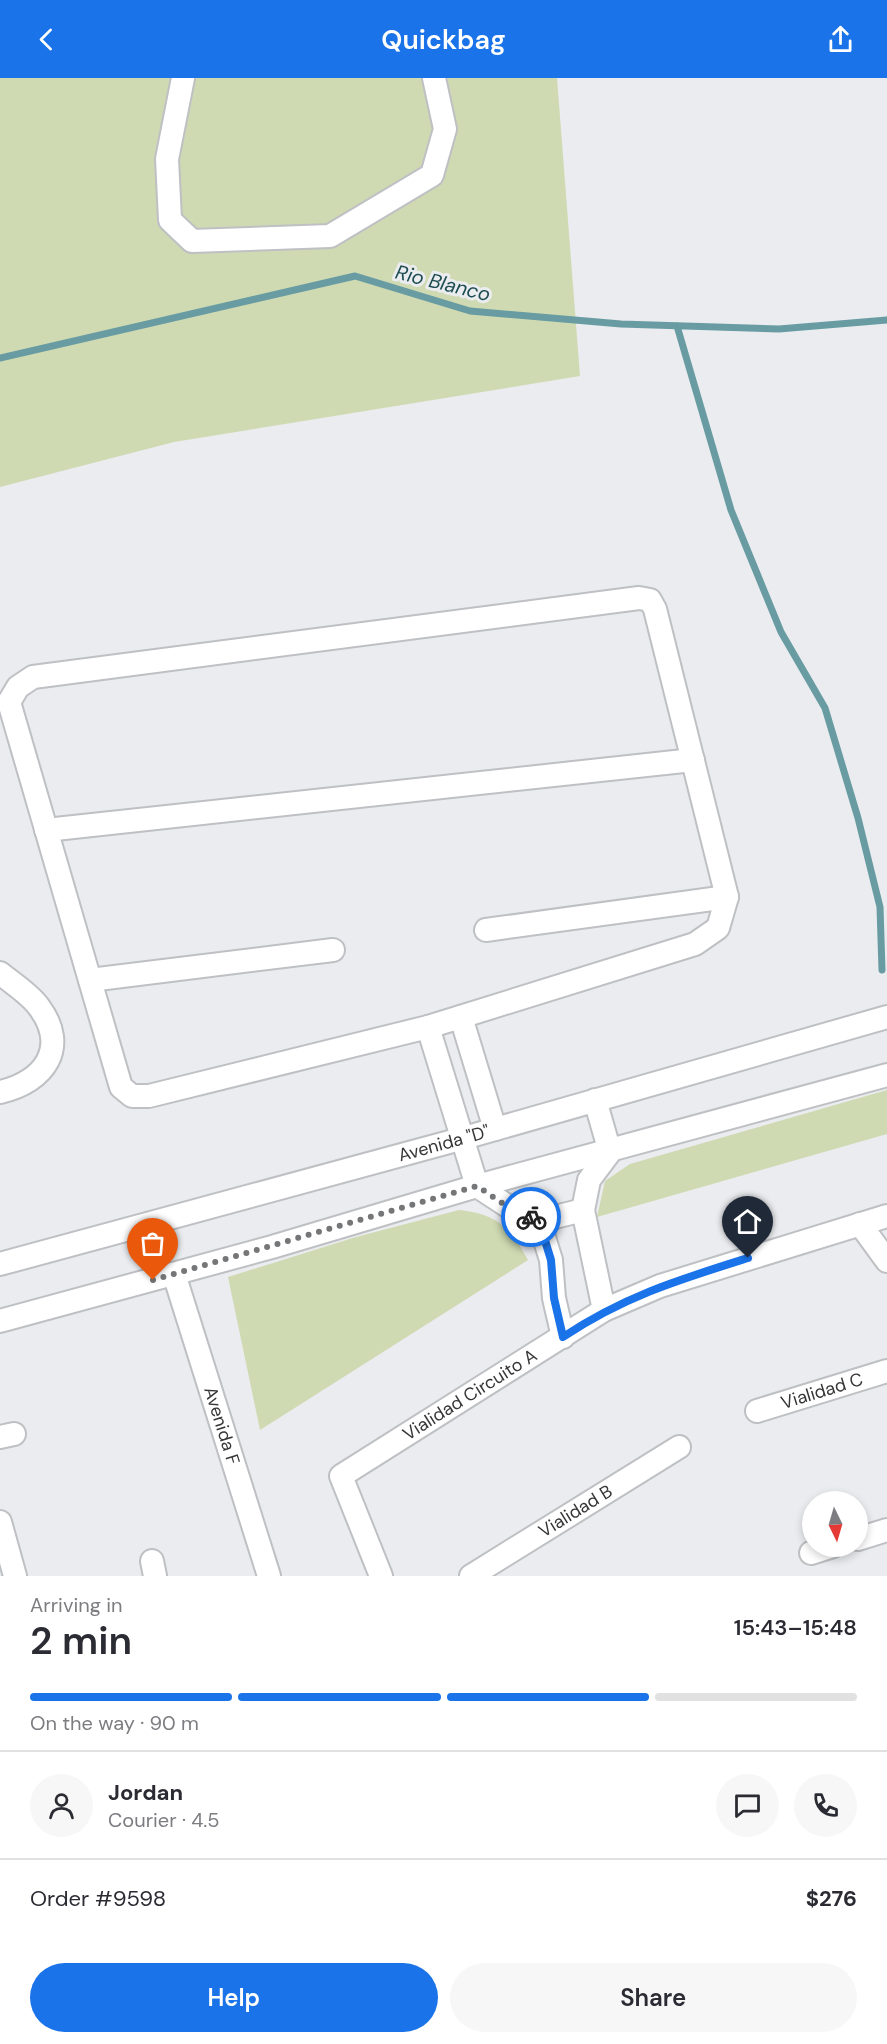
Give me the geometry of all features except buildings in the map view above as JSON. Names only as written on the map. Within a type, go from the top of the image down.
[{"type":"street","points":[[183,78],[167,159],[170,220],[192,241],[330,236],[432,175],[445,129],[434,78]]},
{"type":"street","points":[[639,598],[650,600],[655,609],[727,897],[718,928],[695,944],[428,1027],[149,1096],[132,1096],[121,1087],[46,830],[9,702],[18,687],[33,677],[639,598]]},
{"type":"street","points":[[46,830],[693,760]]},
{"type":"street","points":[[486,930],[727,897]]},
{"type":"street","points":[[90,980],[333,950]]},
{"type":"street","points":[[0,973],[39,1005],[54,1032],[51,1056],[42,1071],[14,1089],[0,1092]]},
{"type":"street","points":[[461,1017],[495,1129]]},
{"type":"street","name":"Avenida \"D\"","points":[[0,1264],[464,1138],[887,1017]]},
{"type":"street","points":[[428,1027],[477,1186],[508,1207],[539,1221],[583,1210]]},
{"type":"street","points":[[0,1321],[174,1274],[477,1186],[610,1152],[887,1075]]},
{"type":"street","points":[[595,1101],[610,1152]]},
{"type":"street","points":[[604,1310],[583,1210],[589,1180],[610,1152]]},
{"type":"street","name":"Vialidad Circuito A","points":[[381,1576],[341,1476],[604,1310],[660,1286],[887,1216]]},
{"type":"street","points":[[539,1221],[551,1260],[554,1298],[563,1337]]},
{"type":"street","points":[[860,1224],[887,1261]]},
{"type":"street","name":"Avenida F","points":[[174,1274],[269,1576]]},
{"type":"street","name":"Vialidad C","points":[[757,1411],[887,1371]]},
{"type":"street","name":"Vialidad B","points":[[471,1576],[679,1447]]},
{"type":"street","points":[[0,1522],[15,1576]]},
{"type":"street","points":[[868,1536],[887,1530]]},
{"type":"green space","points":[[0,78],[557,78],[580,376],[174,442],[0,487]]},
{"type":"green space","points":[[887,1090],[887,1134],[597,1217],[605,1181],[630,1164]]},
{"type":"green space","points":[[459,1210],[483,1215],[501,1224],[515,1239],[528,1260],[260,1430],[228,1277],[356,1237]]},
{"type":"waterway","name":"Rio Blanco","points":[[0,358],[355,276],[470,311],[621,324],[779,329],[887,320]]},
{"type":"waterway","points":[[677,326],[731,510],[781,632],[825,708],[858,818],[880,907],[882,970]]},
{"type":"way so far","points":[[153,1280],[477,1186],[508,1207],[531,1217]]},
{"type":"route","points":[[531,1217],[539,1221],[551,1260],[554,1298],[563,1337],[604,1310],[660,1286],[748,1258]]}]
